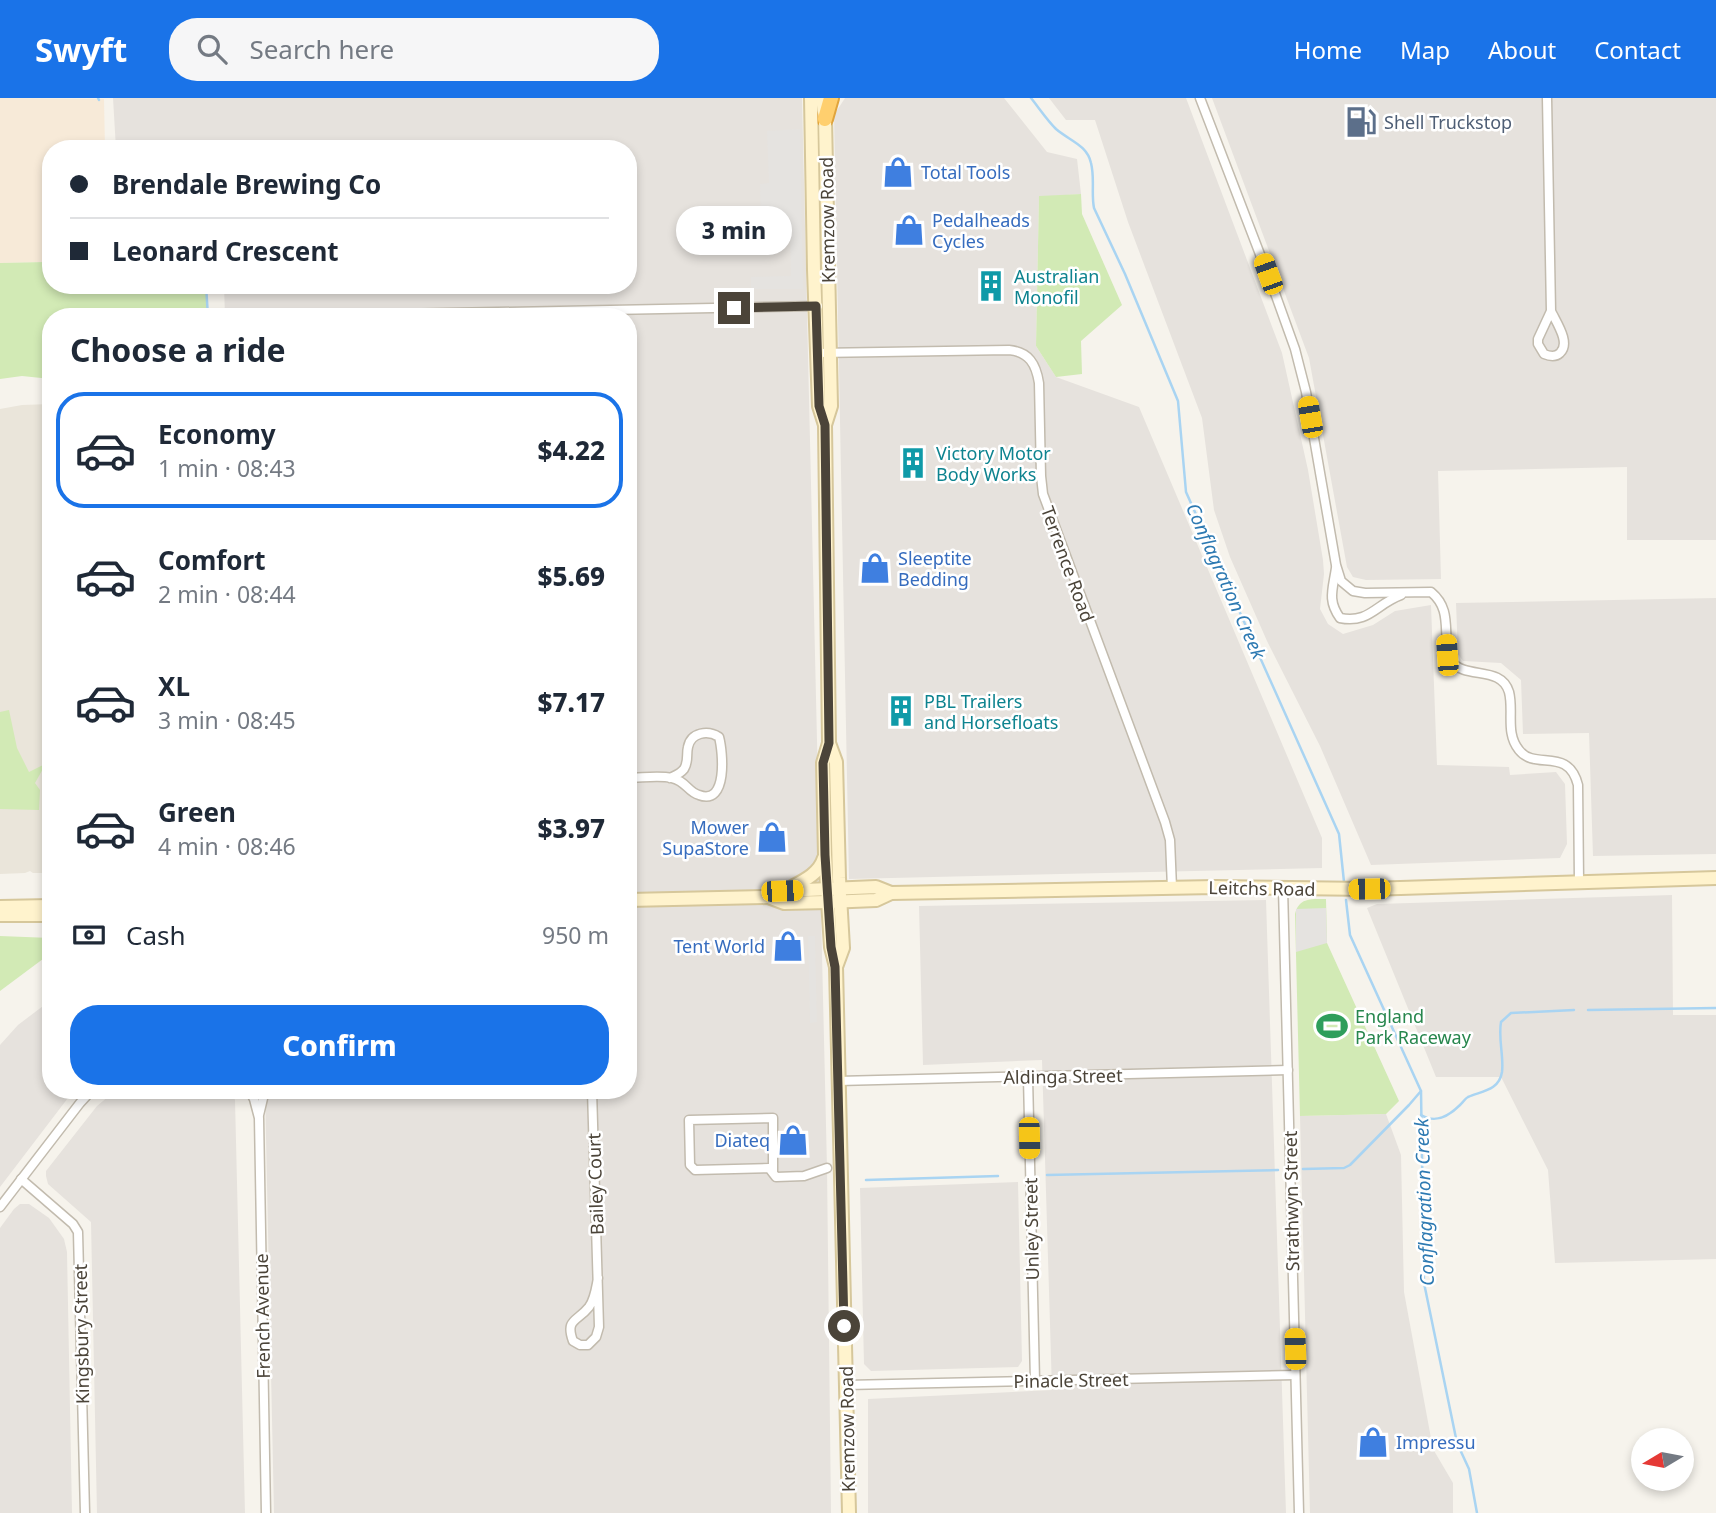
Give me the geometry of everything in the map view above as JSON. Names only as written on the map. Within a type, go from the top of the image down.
[{"type":"highway","points":[[825,119],[831,98]]},
{"type":"street","name":"Kremzow Road","points":[[811,98],[813,259],[822,306]]},
{"type":"street","name":"Kremzow Road","points":[[822,98],[825,119],[822,306],[824,353],[831,406],[825,425],[829,743],[823,763],[825,855],[834,896]]},
{"type":"street","points":[[1200,98],[1295,349],[1306,392],[1341,581],[1353,591],[1431,592],[1440,600],[1444,610],[1447,655],[1452,663],[1460,668],[1499,679],[1508,691],[1511,733],[1518,750],[1527,757],[1564,764],[1576,776],[1579,881]]},
{"type":"street","points":[[1547,98],[1551,311],[1564,340],[1560,353],[1550,356],[1544,354],[1538,339],[1551,311]]},
{"type":"street","points":[[637,312],[822,306]]},
{"type":"street","name":"Terrence Road","points":[[824,353],[1009,350],[1024,353],[1030,358],[1039,383],[1043,494],[1165,822],[1171,851],[1172,888]]},
{"type":"street","points":[[1336,565],[1331,597],[1340,618],[1364,618],[1391,599],[1407,593]]},
{"type":"street","points":[[1364,618],[1371,606],[1370,598],[1365,593]]},
{"type":"street","points":[[637,778],[670,778],[681,781],[703,797],[712,795],[718,791],[721,783],[722,746],[719,737],[711,732],[692,738],[685,767],[670,778]]},
{"type":"street","name":"Kremzow Road","points":[[829,743],[836,762],[831,947],[835,967],[849,1513]]},
{"type":"street","points":[[782,891],[811,876],[822,865],[825,855]]},
{"type":"street","name":"Leitchs Road","points":[[637,900],[768,897],[784,903],[876,887],[891,893],[1172,888],[1369,889],[1716,878]]},
{"type":"street","name":"Strathwyn Street","points":[[1283,888],[1299,1513]]},
{"type":"street","name":"Leitchs Road","points":[[768,897],[782,891],[834,896]]},
{"type":"street","points":[[0,907],[42,906]]},
{"type":"street","points":[[0,915],[42,915]]},
{"type":"street","name":"Aldinga Street","points":[[838,1081],[1287,1070]]},
{"type":"street","name":"Unley Street","points":[[1028,1077],[1035,1381]]},
{"type":"street","points":[[0,1207],[84,1099]]},
{"type":"street","name":"French Avenue","points":[[254,1099],[259,1118]]},
{"type":"street","name":"French Avenue","points":[[263,1099],[259,1118],[266,1513]]},
{"type":"street","name":"Bailey Court","points":[[593,1099],[600,1294],[599,1328],[589,1345],[579,1345],[573,1341],[569,1331],[571,1322],[589,1307],[598,1278]]},
{"type":"street","points":[[774,1173],[773,1118],[689,1120],[690,1164],[695,1170],[769,1168],[776,1177],[804,1176],[827,1168]]},
{"type":"street","name":"Kingsbury Street","points":[[22,1179],[74,1224],[78,1233],[85,1513]]},
{"type":"street","name":"Pinacle Street","points":[[846,1385],[1295,1375]]},
{"type":"shaded area","points":[[0,98],[104,99],[105,140],[42,140],[42,262],[0,263]]},
{"type":"shaded area","points":[[113,98],[802,98],[827,1168],[831,1513],[274,1513],[265,1099],[637,1099],[637,308],[225,308],[224,294],[637,294],[637,140],[115,140]]},
{"type":"shaded area","points":[[845,98],[1004,98],[1047,152],[1077,159],[1081,194],[1039,197],[1036,346],[1056,377],[1139,407],[1322,838],[1322,868],[849,879],[834,115]]},
{"type":"shaded area","points":[[1049,98],[1186,98],[1282,353],[1308,470],[1323,560],[1320,609],[1328,624],[1343,634],[1373,625],[1395,611],[1431,605],[1437,765],[1509,767],[1510,775],[1556,772],[1565,784],[1567,844],[1560,858],[1371,865],[1320,746],[1267,641],[1230,557],[1214,510],[1202,418],[1128,222],[1095,120],[1066,120]]},
{"type":"shaded area","points":[[1212,98],[1716,98],[1716,540],[1627,540],[1627,467],[1438,471],[1441,579],[1366,580],[1353,577],[1347,567],[1309,358]]},
{"type":"shaded area","points":[[800,129],[803,289],[751,289],[751,277],[791,276],[790,234],[771,235],[761,227],[760,184],[769,183],[767,131]]},
{"type":"shaded area","points":[[42,404],[42,873],[30,871],[0,874],[0,409]]},
{"type":"shaded area","points":[[1716,598],[1716,854],[1593,856],[1589,733],[1523,734],[1521,680],[1501,663],[1463,661],[1458,654],[1456,603]]},
{"type":"shaded area","points":[[1672,895],[1673,1015],[1716,1015],[1716,1259],[1555,1263],[1548,1170],[1501,1077],[1436,1077],[1367,908],[1377,904]]},
{"type":"shaded area","points":[[1266,900],[1286,1513],[868,1513],[868,1399],[1052,1390],[1042,1060],[923,1065],[919,906]]},
{"type":"shaded area","points":[[1326,908],[1327,943],[1296,952],[1296,909]]},
{"type":"shaded area","points":[[808,936],[815,936],[817,1022],[810,1023]]},
{"type":"shaded area","points":[[42,1007],[42,1099],[67,1099],[0,1187],[0,1045],[18,1025]]},
{"type":"shaded area","points":[[105,1099],[235,1100],[245,1513],[97,1513],[91,1222],[48,1184],[46,1171]]},
{"type":"shaded area","points":[[1386,1114],[1401,1155],[1404,1292],[1433,1449],[1453,1483],[1453,1513],[1310,1513],[1300,1116]]},
{"type":"shaded area","points":[[1018,1182],[1022,1361],[1018,1367],[871,1371],[864,1364],[860,1188]]},
{"type":"shaded area","points":[[20,1204],[29,1204],[49,1218],[64,1239],[67,1252],[72,1513],[0,1513],[0,1228]]},
{"type":"green space","points":[[1081,194],[1082,214],[1122,305],[1081,341],[1082,374],[1056,377],[1036,346],[1039,196]]},
{"type":"green space","points":[[42,262],[42,294],[207,294],[207,308],[42,308],[42,378],[22,376],[0,379],[0,263]]},
{"type":"green space","points":[[9,710],[17,748],[29,772],[42,766],[35,783],[40,790],[39,810],[0,809],[0,712]]},
{"type":"green space","name":"England Park Raceway","points":[[1326,899],[1327,943],[1399,1101],[1386,1114],[1300,1116],[1295,914],[1303,902]]},
{"type":"green space","points":[[0,936],[42,938],[42,960],[0,991]]},
{"type":"waterway","name":"Conflagration Creek","points":[[1031,98],[1056,129],[1082,147],[1089,157],[1093,175],[1094,208],[1178,401],[1186,492],[1339,834],[1344,882]]},
{"type":"waterway","points":[[207,294],[207,308]]},
{"type":"waterway","name":"Conflagration Creek","points":[[1346,900],[1350,935],[1421,1091],[1424,1283],[1457,1443],[1469,1469],[1477,1513]]},
{"type":"waterway","points":[[1588,1010],[1716,1008]]},
{"type":"waterway","points":[[1421,1115],[1432,1119],[1442,1118],[1468,1097],[1497,1083],[1502,1072],[1501,1022],[1511,1013],[1574,1010]]},
{"type":"waterway","points":[[1303,1169],[1344,1168],[1350,1165],[1421,1091]]},
{"type":"waterway","points":[[1047,1175],[1278,1170]]},
{"type":"waterway","points":[[866,1180],[998,1176]]},
{"type":"place","name":"Shell Truckstop","points":[[1361,122]]},
{"type":"place","name":"Total Tools","points":[[898,172]]},
{"type":"place","name":"Pedalheads Cycles","points":[[909,230]]},
{"type":"place","name":"Australian Monofil","points":[[991,286]]},
{"type":"place","name":"Victory Motor Body Works","points":[[913,463]]},
{"type":"place","name":"Sleeptite Bedding","points":[[875,568]]},
{"type":"place","name":"PBL Trailers and Horsefloats","points":[[901,711]]},
{"type":"place","name":"Mower SupaStore","points":[[772,837]]},
{"type":"place","name":"Tent World","points":[[788,946]]},
{"type":"place","name":"England Park Raceway","points":[[1332,1026]]},
{"type":"place","name":"Diateq","points":[[793,1140]]},
{"type":"place","name":"Impressu","points":[[1373,1442]]},
{"type":"route","points":[[734,308],[816,306],[819,406],[825,425],[829,743],[823,763],[825,855],[831,947],[835,967],[844,1326]]}]
